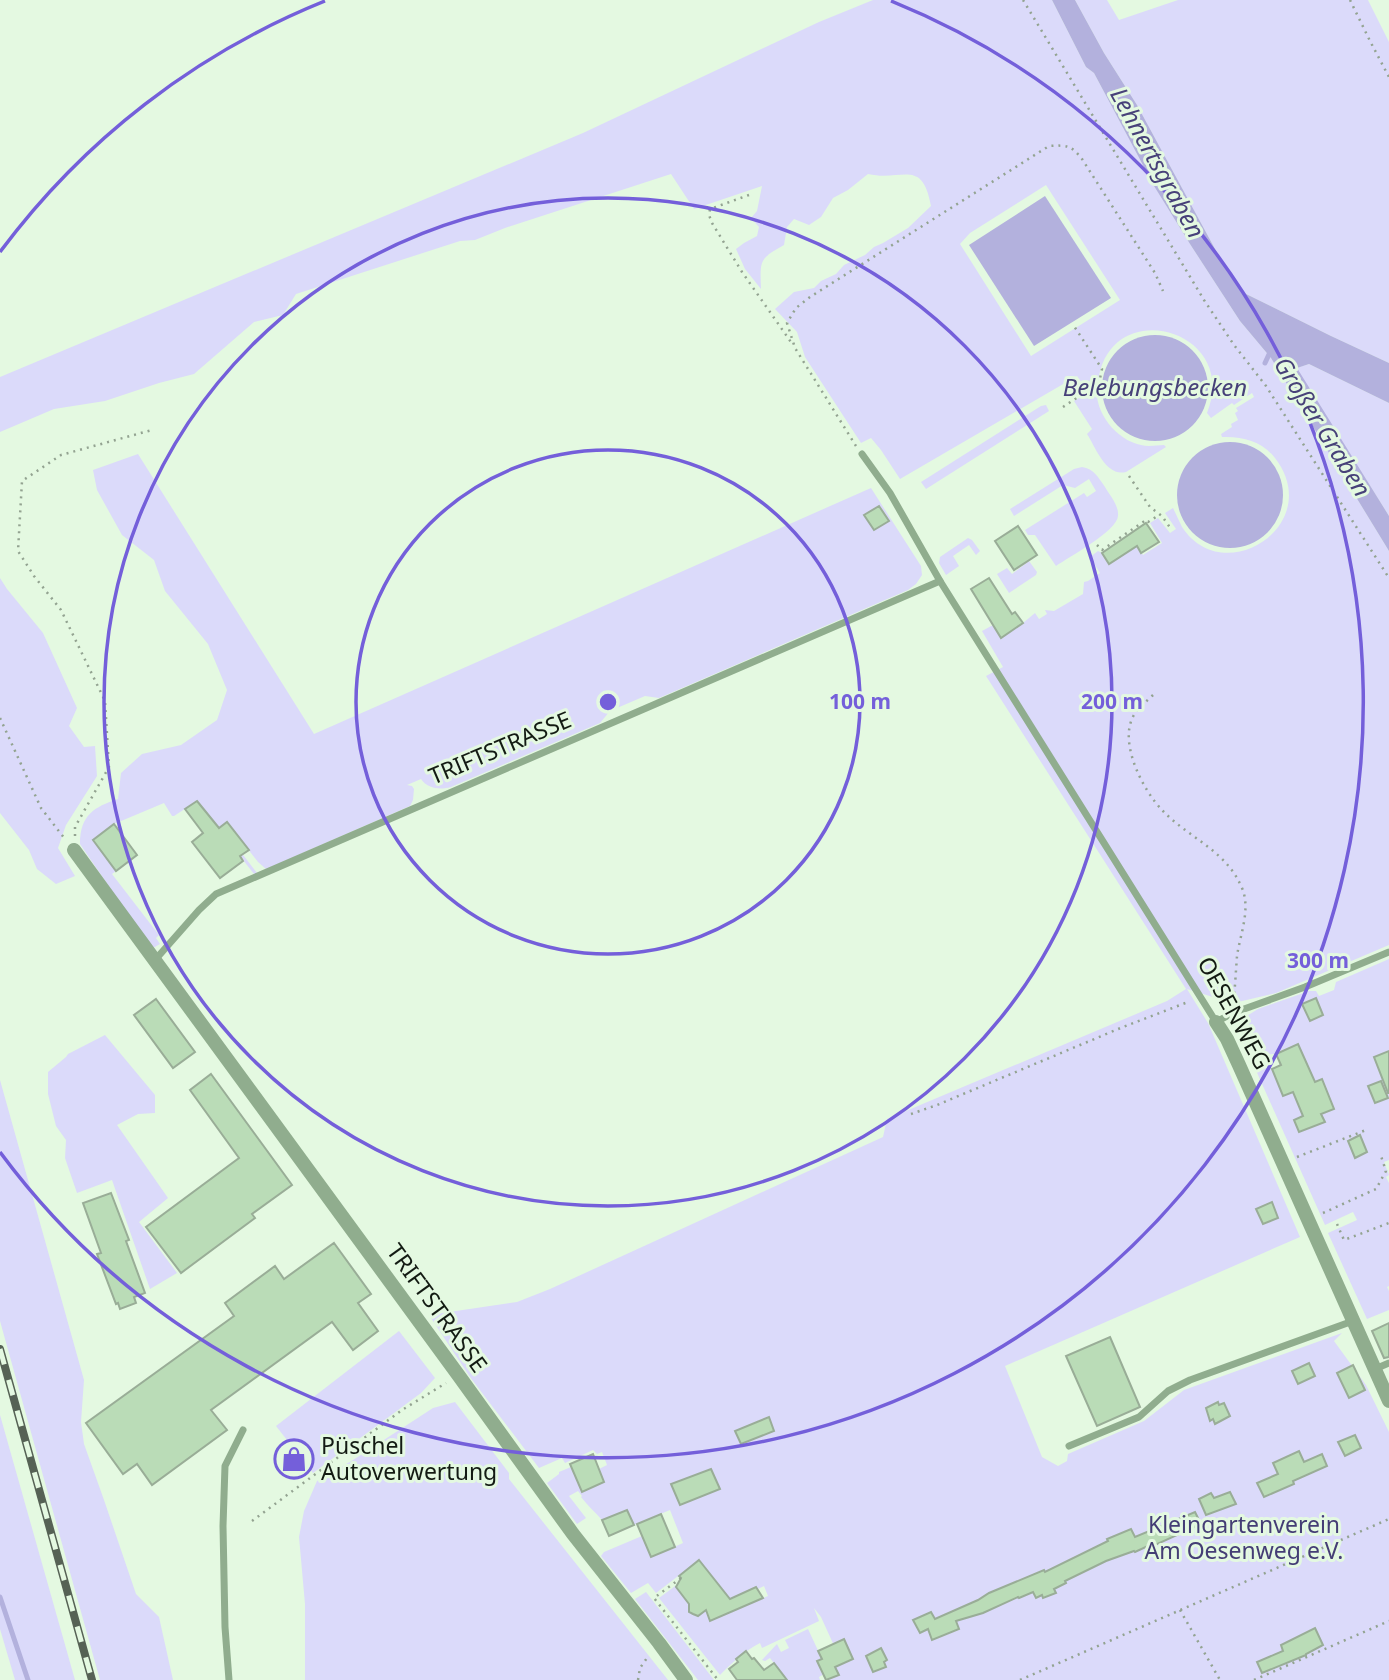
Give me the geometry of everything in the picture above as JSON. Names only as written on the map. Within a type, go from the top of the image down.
[{"type":"street","name":"TRIFTSTRASSE","points":[[74,850],[573,1534],[686,1680]]},
{"type":"street","name":"OESENWEG","points":[[1216,1022],[1240,1065],[1354,1321],[1382,1366],[1389,1401]]},
{"type":"lane","points":[[862,454],[890,493],[940,580]]},
{"type":"lane","name":"OESENWEG","points":[[940,580],[1216,1022]]},
{"type":"lane","name":"TRIFTSTRASSE","points":[[155,960],[216,894],[940,580]]},
{"type":"lane","points":[[1216,1022],[1389,952]]},
{"type":"lane","points":[[1069,1446],[1139,1417],[1168,1391],[1189,1380],[1354,1321]]},
{"type":"lane","points":[[229,1680],[223,1539],[225,1466],[243,1430]]},
{"type":"path","points":[[1023,0],[1204,300],[1266,386],[1389,578]]},
{"type":"path","points":[[1350,0],[1389,77]]},
{"type":"path","points":[[794,348],[787,323],[796,308],[1049,146],[1065,145],[1074,149],[1082,159],[1155,273],[1163,291]]},
{"type":"path","points":[[749,195],[710,209],[712,223],[862,454]]},
{"type":"path","points":[[1063,407],[1099,383],[1102,369],[1073,326]]},
{"type":"path","points":[[74,850],[75,827],[109,766],[105,701],[61,610],[18,551],[22,481],[61,455],[152,429]]},
{"type":"path","points":[[1129,476],[1150,507],[1162,516],[1171,529]]},
{"type":"path","points":[[1097,545],[1102,550],[1146,520],[1148,522],[1158,515]]},
{"type":"path","points":[[1153,695],[1138,709],[1131,721],[1129,746],[1138,775],[1162,810],[1186,831],[1217,852],[1232,868],[1243,891],[1245,911],[1237,956],[1233,1013]]},
{"type":"path","points":[[0,718],[41,807],[74,850]]},
{"type":"path","points":[[911,1114],[1201,997]]},
{"type":"path","points":[[1292,1159],[1366,1130]]},
{"type":"path","points":[[1317,1215],[1376,1189],[1386,1171],[1381,1156]]},
{"type":"path","points":[[1337,1224],[1344,1240],[1389,1223]]},
{"type":"path","points":[[252,1521],[402,1410],[459,1376]]},
{"type":"path","points":[[1020,1680],[1389,1519]]},
{"type":"path","points":[[681,1578],[654,1598],[718,1680]]},
{"type":"path","points":[[1180,1610],[1220,1680]]},
{"type":"path","points":[[1254,1680],[1389,1621]]},
{"type":"path","points":[[638,1680],[640,1668],[659,1643]]},
{"type":"green space","name":"Kleingartenverein Am Oesenweg e.V.","points":[[873,0],[1052,0],[1086,67],[1094,73],[1154,186],[1240,321],[1271,358],[1389,551],[1389,945],[1276,993],[1238,1002],[1229,1002],[1187,989],[1208,1023],[1300,1237],[1005,1366],[1042,1457],[1058,1466],[1067,1461],[1068,1454],[1144,1421],[1184,1390],[1342,1333],[1334,1341],[1366,1385],[1389,1432],[1389,1680],[828,1680],[838,1675],[834,1666],[841,1661],[821,1617],[814,1608],[819,1621],[762,1648],[760,1643],[743,1653],[720,1675],[659,1598],[678,1584],[677,1589],[690,1605],[690,1613],[697,1615],[699,1560],[656,1593],[648,1583],[631,1593],[601,1556],[604,1552],[642,1536],[652,1557],[683,1543],[670,1510],[634,1525],[627,1510],[602,1520],[578,1491],[569,1496],[586,1518],[577,1524],[547,1483],[559,1472],[571,1467],[582,1491],[603,1482],[599,1469],[607,1465],[602,1452],[597,1454],[593,1450],[565,1463],[562,1458],[539,1468],[470,1377],[429,1315],[517,1302],[550,1289],[883,1137],[887,1119],[1167,1001],[1186,989],[986,676],[1003,667],[982,631],[993,625],[1001,637],[1035,613],[1039,619],[1047,614],[1045,610],[1054,611],[1083,594],[1084,582],[1100,573],[1090,557],[1098,551],[1109,564],[1136,545],[1143,555],[1162,543],[1150,523],[1158,518],[1170,533],[1176,529],[1165,513],[1173,508],[1182,527],[1200,545],[1221,552],[1243,551],[1263,541],[1279,526],[1288,506],[1287,483],[1275,458],[1264,447],[1237,437],[1222,437],[1221,434],[1238,420],[1236,408],[1254,397],[1252,393],[1211,418],[1207,413],[1213,384],[1206,360],[1190,343],[1169,333],[1146,331],[1124,337],[1107,354],[1098,382],[1086,389],[1077,376],[900,479],[871,438],[861,443],[805,357],[797,332],[775,309],[794,292],[814,288],[821,281],[836,274],[844,265],[908,228],[931,206],[922,181],[909,175],[868,174],[833,198],[821,217],[809,225],[794,219],[787,227],[784,245],[763,261],[761,289],[745,269],[736,249],[757,236],[759,227],[751,218],[757,211],[762,186],[694,209],[671,174],[475,240],[460,241],[296,294],[283,315],[254,322],[194,374],[105,401],[54,409],[0,432],[0,377],[583,133],[819,22]],"holes":[[[1046,185],[1120,300],[1031,356],[960,244],[970,233]],[[764,1586],[768,1596],[719,1617],[728,1600]]]},
{"type":"green space","points":[[1075,0],[1107,0],[1119,20],[1178,0],[1368,0],[1389,42],[1389,363],[1244,293],[1221,260],[1137,105]]},
{"type":"green space","points":[[1309,364],[1389,403],[1389,516],[1296,368]]},
{"type":"green space","points":[[1097,387],[1099,406],[1115,431],[1141,445],[1166,447],[1126,472],[1119,472],[1107,466],[1087,434],[1092,429],[1074,401]]},
{"type":"green space","points":[[1046,405],[1049,411],[926,489],[921,482],[1041,406]]},
{"type":"green space","points":[[138,454],[314,734],[871,488],[921,566],[922,575],[908,590],[659,698],[645,696],[610,711],[600,723],[451,787],[435,788],[421,779],[407,785],[414,789],[410,806],[266,869],[227,822],[221,826],[257,873],[254,874],[197,801],[174,816],[164,803],[114,824],[93,840],[116,871],[112,874],[159,935],[156,938],[160,944],[153,948],[80,844],[83,826],[95,809],[118,799],[121,773],[142,754],[181,745],[217,720],[227,690],[208,644],[165,591],[154,560],[122,535],[97,490],[93,470]]},
{"type":"green space","points":[[1082,467],[1093,472],[1100,480],[1116,504],[1118,516],[1110,529],[1056,566],[1035,535],[1028,535],[1025,530],[1084,493],[1087,497],[1096,491],[1089,479],[1075,488],[1063,485],[1014,516],[1010,509],[1074,469]]},
{"type":"green space","points":[[968,538],[980,551],[976,555],[969,545],[953,556],[959,566],[946,575],[939,563],[940,557]]},
{"type":"green space","points":[[1029,561],[1037,572],[1036,575],[1009,593],[997,574],[1007,568],[1012,574]]},
{"type":"green space","points":[[0,578],[43,633],[77,708],[69,726],[84,747],[95,746],[97,776],[66,825],[58,848],[75,876],[56,884],[37,869],[29,850],[0,813]]},
{"type":"green space","points":[[1389,959],[1389,1160],[1384,1162],[1389,1175],[1386,1177],[1389,1183],[1389,1310],[1367,1319],[1328,1233],[1357,1220],[1353,1212],[1325,1225],[1254,1066],[1261,1062],[1264,1068],[1272,1069],[1283,1096],[1293,1092],[1298,1103],[1315,1082],[1298,1044],[1276,1054],[1249,1055],[1238,1031],[1237,1022],[1258,1009],[1309,991],[1316,991],[1319,996],[1334,990],[1336,982]]},
{"type":"green space","points":[[105,1035],[155,1095],[155,1113],[138,1114],[117,1125],[168,1198],[139,1222],[177,1273],[150,1289],[112,1180],[77,1193],[65,1158],[66,1140],[56,1126],[48,1094],[48,1072],[68,1054]]},
{"type":"green space","points":[[0,1080],[84,1380],[81,1422],[84,1444],[136,1594],[159,1617],[173,1680],[100,1680],[0,1321]]},
{"type":"green space","points":[[399,1331],[435,1378],[421,1393],[313,1473],[276,1426]]},
{"type":"green space","points":[[455,1402],[509,1473],[509,1479],[668,1680],[305,1680],[305,1604],[299,1537],[304,1511],[317,1481],[433,1408]]},
{"type":"green space","points":[[0,1415],[75,1680],[15,1680],[0,1629]]},
{"type":"green space","points":[[646,1592],[714,1680],[698,1680],[635,1599]]},
{"type":"green space","points":[[808,1629],[822,1659],[817,1661],[824,1674],[819,1677],[820,1680],[787,1680],[770,1658],[762,1660],[777,1644],[781,1652],[789,1648],[785,1640]]},
{"type":"water","points":[[1052,0],[1075,0],[1137,105],[1221,260],[1244,293],[1389,363],[1389,403],[1309,364],[1297,368],[1389,516],[1389,551],[1271,358],[1240,321],[1154,186],[1094,73],[1086,67]]},
{"type":"water","points":[[1045,196],[1111,298],[1034,346],[969,245]]},
{"type":"water","name":"Belebungsbecken","points":[[1155,335],[1175,339],[1193,350],[1204,368],[1208,388],[1204,408],[1193,426],[1175,437],[1155,441],[1135,437],[1117,426],[1106,408],[1102,388],[1106,368],[1117,350],[1135,339]]},
{"type":"water","name":"Belebungsbecken","points":[[1230,442],[1250,446],[1268,457],[1279,475],[1283,495],[1279,515],[1268,533],[1250,544],[1230,548],[1210,544],[1192,533],[1181,515],[1177,495],[1181,475],[1192,457],[1210,446]]},
{"type":"building","points":[[879,506],[889,521],[874,530],[864,515]]},
{"type":"building","points":[[1146,523],[1159,542],[1141,553],[1137,546],[1109,564],[1102,553]]},
{"type":"building","points":[[1018,526],[1037,555],[1014,570],[995,541]]},
{"type":"building","points":[[989,578],[1012,614],[1015,612],[1023,623],[1001,638],[971,589]]},
{"type":"building","points":[[197,801],[219,828],[227,822],[249,850],[240,856],[243,861],[220,878],[192,842],[203,833],[185,809]]},
{"type":"building","points":[[114,824],[137,855],[116,871],[93,840]]},
{"type":"building","points":[[1316,998],[1323,1015],[1310,1021],[1302,1004]]},
{"type":"building","points":[[156,999],[195,1052],[173,1068],[134,1015]]},
{"type":"building","points":[[1298,1044],[1315,1082],[1322,1079],[1334,1109],[1321,1114],[1325,1122],[1299,1132],[1294,1120],[1303,1116],[1293,1092],[1283,1096],[1272,1069],[1281,1065],[1276,1054]]},
{"type":"building","points":[[1389,1051],[1389,1093],[1388,1093],[1374,1057]]},
{"type":"building","points":[[211,1074],[292,1185],[252,1214],[255,1218],[181,1273],[146,1227],[239,1158],[190,1090]]},
{"type":"building","points":[[1381,1081],[1388,1098],[1375,1103],[1368,1086]]},
{"type":"building","points":[[1360,1135],[1367,1152],[1355,1158],[1348,1141]]},
{"type":"building","points":[[111,1193],[145,1293],[134,1297],[136,1303],[120,1309],[97,1254],[101,1253],[83,1203]]},
{"type":"building","points":[[1272,1202],[1278,1218],[1263,1224],[1256,1209]]},
{"type":"building","points":[[334,1243],[371,1294],[358,1303],[378,1331],[353,1350],[332,1322],[211,1410],[227,1430],[152,1485],[137,1464],[123,1474],[86,1423],[234,1316],[225,1303],[275,1266],[284,1279]]},
{"type":"building","points":[[1389,1323],[1389,1357],[1384,1358],[1372,1331]]},
{"type":"building","points":[[1110,1337],[1140,1407],[1097,1426],[1066,1356]]},
{"type":"building","points":[[1309,1363],[1315,1376],[1298,1384],[1292,1371]]},
{"type":"building","points":[[1353,1365],[1365,1390],[1349,1398],[1337,1373]]},
{"type":"building","points":[[1218,1402],[1219,1405],[1224,1403],[1230,1416],[1215,1424],[1213,1419],[1210,1421],[1206,1408]]},
{"type":"building","points":[[769,1417],[774,1431],[741,1444],[735,1431]]},
{"type":"building","points":[[1355,1435],[1361,1448],[1345,1456],[1338,1442]]},
{"type":"building","points":[[1299,1451],[1304,1462],[1322,1454],[1327,1466],[1264,1497],[1257,1483],[1278,1474],[1273,1463]]},
{"type":"building","points":[[593,1454],[604,1482],[582,1492],[570,1464]]},
{"type":"building","points":[[711,1469],[720,1489],[680,1505],[671,1484]]},
{"type":"building","points":[[1230,1492],[1236,1504],[1206,1515],[1199,1499],[1211,1493],[1214,1498]]},
{"type":"building","points":[[627,1510],[634,1525],[609,1536],[602,1520]]},
{"type":"building","points":[[1195,1512],[1201,1524],[1153,1546],[1152,1544],[1106,1561],[1065,1581],[1066,1583],[1054,1589],[1056,1593],[1043,1598],[1042,1595],[1036,1598],[1033,1592],[1018,1597],[983,1613],[956,1621],[959,1629],[932,1640],[928,1629],[920,1633],[913,1620],[931,1612],[935,1619],[989,1593],[1044,1570],[1045,1572],[1131,1529],[1135,1537]]},
{"type":"building","points":[[661,1514],[675,1547],[651,1557],[637,1524]]},
{"type":"building","points":[[699,1560],[730,1599],[756,1587],[763,1598],[710,1621],[706,1610],[698,1616],[689,1612],[689,1604],[676,1587],[681,1578],[679,1576]]},
{"type":"building","points":[[1315,1628],[1323,1645],[1262,1673],[1257,1662],[1283,1651],[1281,1645]]},
{"type":"building","points":[[844,1639],[853,1659],[835,1667],[839,1675],[826,1680],[817,1661],[822,1659],[818,1651]]},
{"type":"building","points":[[881,1648],[887,1660],[884,1662],[886,1667],[873,1672],[866,1656]]},
{"type":"building","points":[[746,1651],[764,1670],[774,1663],[787,1680],[737,1680],[729,1669]]},
{"type":"waterway","name":"Großer Graben","points":[[1265,363],[1271,350]]},
{"type":"waterway","points":[[0,1597],[28,1680]]},
{"type":"railway","points":[[0,1349],[92,1680]]},
{"type":"place","name":"Püschel Autoverwertung","points":[[294,1459]]},
{"type":"water label","name":"Lehnertsgraben","points":[[1157,163]]}]
